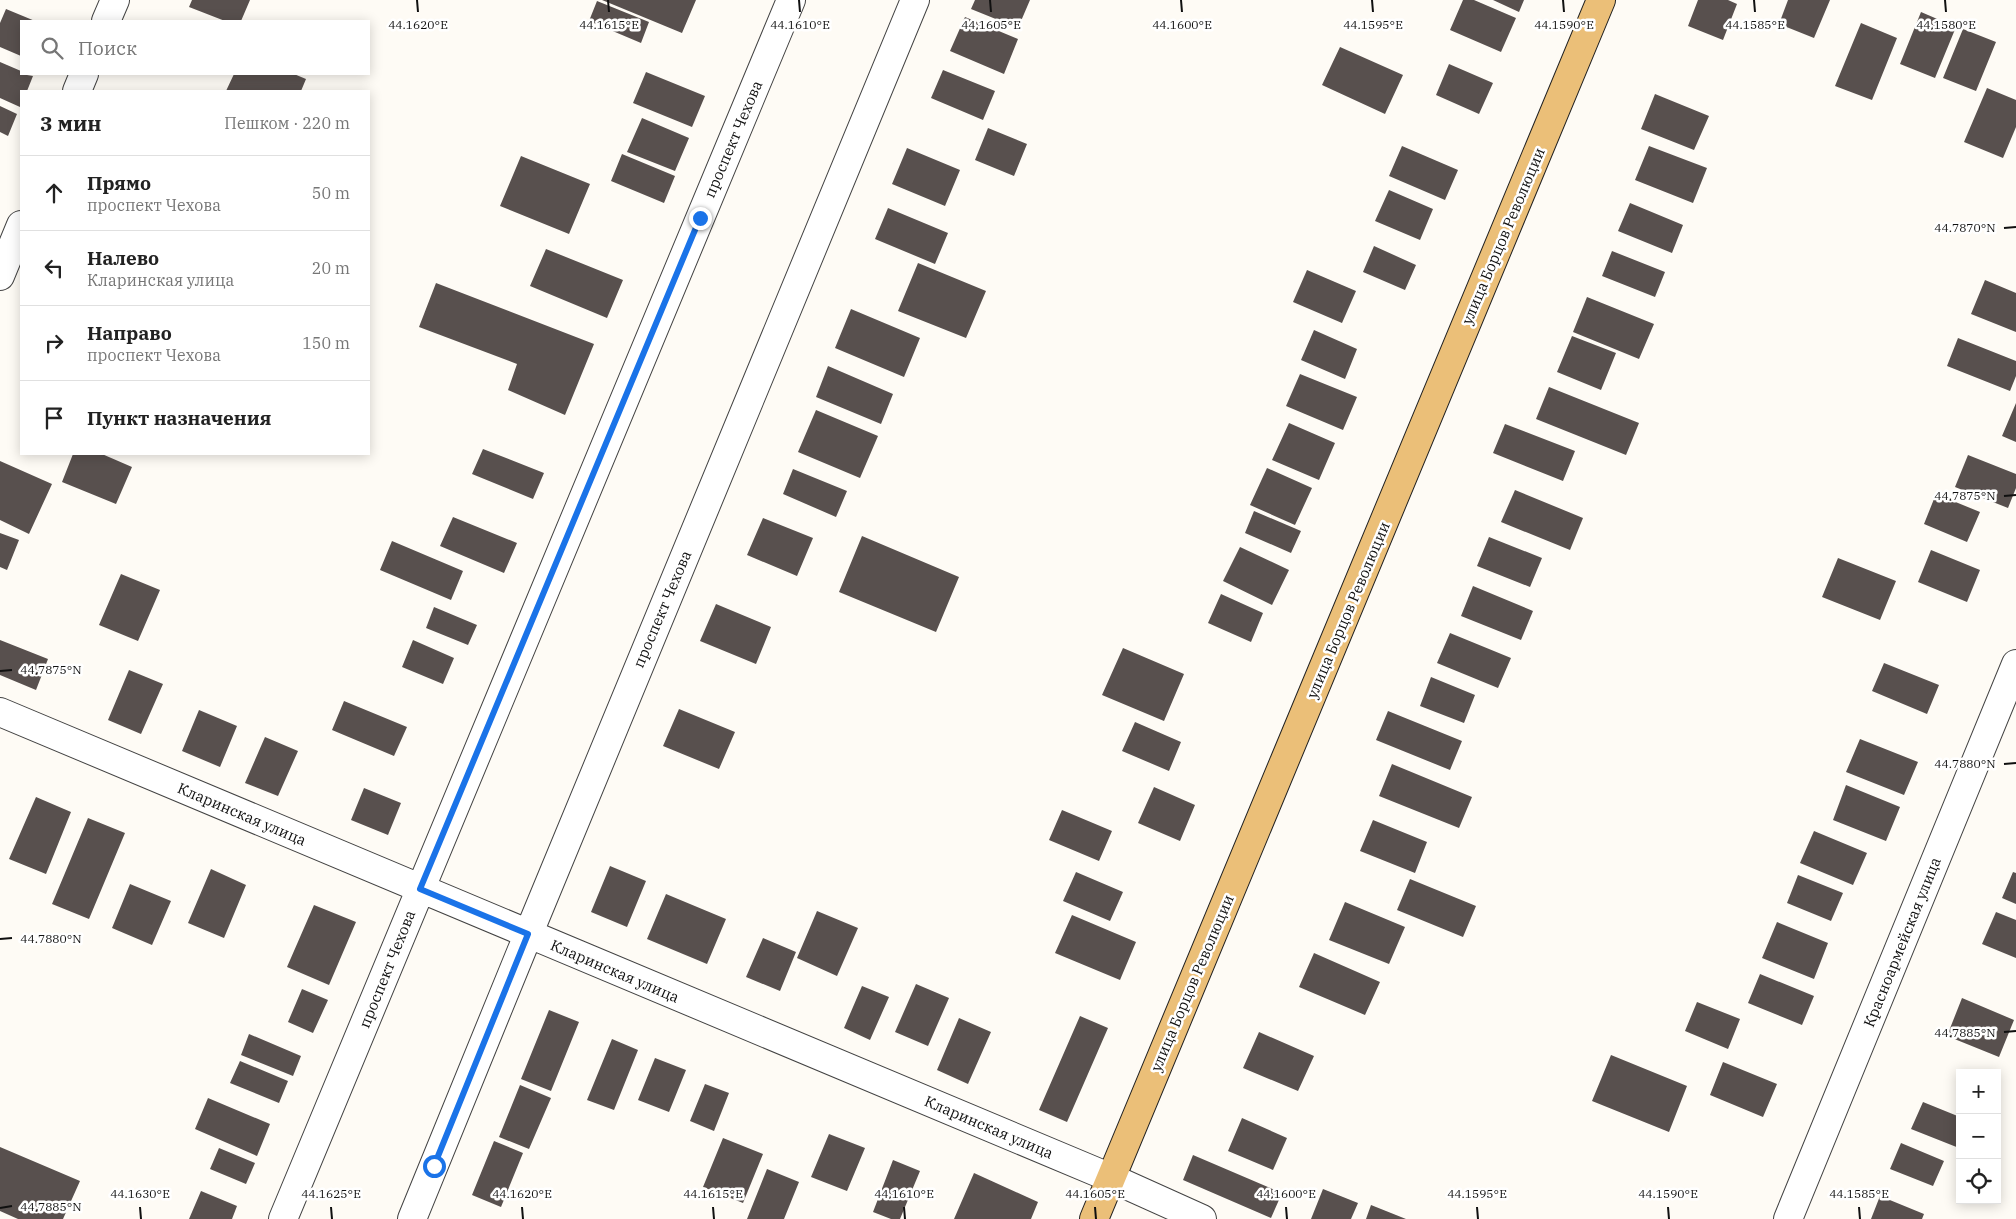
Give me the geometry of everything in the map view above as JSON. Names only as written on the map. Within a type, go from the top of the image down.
[{"type":"main road","name":"улица Борцов Революции","points":[[1094,1219],[1601,0]]},
{"type":"street","points":[[106,20],[115,0]]},
{"type":"street","name":"проспект Чехова","points":[[283,1219],[790,0]]},
{"type":"street","name":"проспект Чехова","points":[[412,1219],[915,0]]},
{"type":"street","points":[[77,90],[84,75]]},
{"type":"street","points":[[0,276],[20,227]]},
{"type":"street","name":"Красноармейская улица","points":[[1788,1219],[2016,664]]},
{"type":"street","name":"Кларинская улица","points":[[0,712],[1111,1178],[1202,1219]]},
{"type":"building","points":[[192,0],[250,0],[241,20],[222,20],[189,7]]},
{"type":"building","points":[[602,0],[696,0],[682,33]]},
{"type":"building","points":[[975,0],[1030,0],[1018,28],[971,9]]},
{"type":"building","points":[[1463,0],[1474,0],[1516,18],[1501,52],[1450,30]]},
{"type":"building","points":[[1493,0],[1524,0],[1519,12]]},
{"type":"building","points":[[1698,0],[1728,0],[1737,4],[1723,40],[1688,26]]},
{"type":"building","points":[[1788,0],[1830,0],[1814,38],[1779,24]]},
{"type":"building","points":[[597,1],[649,22],[641,43],[589,21]]},
{"type":"building","points":[[6,9],[33,20],[20,20],[20,56],[0,47],[0,23]]},
{"type":"building","points":[[1921,12],[1956,27],[1935,78],[1900,64]]},
{"type":"building","points":[[965,17],[1018,39],[1004,74],[950,51]]},
{"type":"building","points":[[1861,23],[1897,38],[1872,100],[1835,86]]},
{"type":"building","points":[[1963,29],[1996,42],[1976,91],[1943,78]]},
{"type":"building","points":[[1340,47],[1403,75],[1385,114],[1322,85]]},
{"type":"building","points":[[0,62],[20,71],[20,75],[33,76],[27,90],[20,90],[20,107],[0,98]]},
{"type":"building","points":[[1449,64],[1493,83],[1479,114],[1436,95]]},
{"type":"building","points":[[943,70],[995,91],[983,120],[931,98]]},
{"type":"building","points":[[646,72],[705,96],[692,127],[633,103]]},
{"type":"building","points":[[234,75],[296,75],[306,79],[301,90],[226,90]]},
{"type":"building","points":[[1987,88],[2016,100],[2016,127],[2003,158],[1964,142]]},
{"type":"building","points":[[1655,94],[1709,116],[1694,150],[1641,129]]},
{"type":"building","points":[[0,106],[17,114],[8,136],[0,132]]},
{"type":"building","points":[[642,118],[689,138],[675,171],[627,152]]},
{"type":"building","points":[[988,128],[1027,144],[1014,176],[975,160]]},
{"type":"building","points":[[1402,146],[1458,170],[1445,200],[1389,176]]},
{"type":"building","points":[[1649,146],[1707,168],[1693,203],[1635,180]]},
{"type":"building","points":[[907,148],[960,170],[945,206],[892,184]]},
{"type":"building","points":[[622,154],[675,176],[664,203],[611,181]]},
{"type":"building","points":[[521,156],[590,184],[569,234],[500,206]]},
{"type":"building","points":[[1389,190],[1433,209],[1420,240],[1375,221]]},
{"type":"building","points":[[1630,203],[1683,225],[1672,253],[1618,231]]},
{"type":"building","points":[[888,208],[948,233],[935,264],[875,239]]},
{"type":"building","points":[[1374,246],[1416,265],[1405,290],[1363,272]]},
{"type":"building","points":[[546,249],[623,280],[607,318],[530,286]]},
{"type":"building","points":[[1612,251],[1665,272],[1655,297],[1602,276]]},
{"type":"building","points":[[918,263],[986,291],[966,338],[898,311]]},
{"type":"building","points":[[1307,270],[1356,291],[1342,323],[1293,302]]},
{"type":"building","points":[[1985,280],[2016,293],[2016,332],[1971,314]]},
{"type":"building","points":[[436,283],[594,344],[565,415],[508,390],[517,364],[419,327]]},
{"type":"building","points":[[1587,297],[1654,324],[1639,359],[1573,332]]},
{"type":"building","points":[[851,309],[920,338],[904,377],[835,348]]},
{"type":"building","points":[[1314,330],[1357,349],[1345,379],[1301,360]]},
{"type":"building","points":[[1572,336],[1616,353],[1601,390],[1557,372]]},
{"type":"building","points":[[1958,338],[2016,361],[2016,376],[2010,391],[1947,366]]},
{"type":"building","points":[[828,366],[893,394],[881,424],[816,397]]},
{"type":"building","points":[[1300,374],[1357,397],[1343,430],[1286,406]]},
{"type":"building","points":[[1549,387],[1639,423],[1626,455],[1536,419]]},
{"type":"building","points":[[2016,403],[2016,442],[2002,436]]},
{"type":"building","points":[[816,410],[878,436],[860,478],[798,452]]},
{"type":"building","points":[[1289,423],[1335,443],[1319,480],[1272,460]]},
{"type":"building","points":[[1505,424],[1575,451],[1563,481],[1493,453]]},
{"type":"building","points":[[483,449],[544,473],[533,499],[472,474]]},
{"type":"building","points":[[73,455],[104,455],[132,467],[116,504],[62,482]]},
{"type":"building","points":[[1968,455],[2016,474],[2016,488],[2008,508],[1955,487]]},
{"type":"building","points":[[0,461],[52,484],[29,534],[0,520]]},
{"type":"building","points":[[1267,468],[1312,488],[1295,525],[1250,505]]},
{"type":"building","points":[[793,469],[847,491],[836,517],[783,494]]},
{"type":"building","points":[[1515,490],[1583,518],[1570,550],[1501,522]]},
{"type":"building","points":[[1936,494],[1980,512],[1967,542],[1924,524]]},
{"type":"building","points":[[1254,511],[1301,531],[1291,553],[1245,533]]},
{"type":"building","points":[[453,517],[517,543],[504,573],[440,546]]},
{"type":"building","points":[[763,518],[813,538],[797,576],[747,555]]},
{"type":"building","points":[[0,533],[19,540],[7,570],[0,567]]},
{"type":"building","points":[[862,536],[959,577],[936,632],[839,592]]},
{"type":"building","points":[[1489,537],[1542,558],[1530,587],[1477,566]]},
{"type":"building","points":[[392,541],[463,571],[451,600],[380,570]]},
{"type":"building","points":[[1240,547],[1289,570],[1272,605],[1223,581]]},
{"type":"building","points":[[1931,550],[1980,570],[1967,602],[1918,582]]},
{"type":"building","points":[[1838,558],[1896,581],[1880,620],[1822,597]]},
{"type":"building","points":[[121,574],[160,590],[138,641],[99,625]]},
{"type":"building","points":[[1473,586],[1533,611],[1521,640],[1461,616]]},
{"type":"building","points":[[1221,594],[1263,613],[1251,642],[1208,623]]},
{"type":"building","points":[[716,604],[771,627],[756,664],[700,641]]},
{"type":"building","points":[[434,607],[477,625],[468,645],[426,628]]},
{"type":"building","points":[[1450,633],[1511,658],[1498,688],[1437,663]]},
{"type":"building","points":[[0,640],[48,659],[36,690],[0,675]]},
{"type":"building","points":[[413,640],[454,658],[443,684],[402,667]]},
{"type":"building","points":[[1123,648],[1184,674],[1164,721],[1102,695]]},
{"type":"building","points":[[1884,663],[1939,685],[1927,714],[1872,691]]},
{"type":"building","points":[[129,670],[163,684],[141,734],[108,720]]},
{"type":"building","points":[[1431,677],[1475,695],[1464,723],[1420,706]]},
{"type":"building","points":[[344,701],[407,727],[394,756],[332,730]]},
{"type":"building","points":[[679,709],[735,732],[719,769],[663,746]]},
{"type":"building","points":[[199,710],[237,726],[220,767],[182,751]]},
{"type":"building","points":[[1388,711],[1462,741],[1450,770],[1376,740]]},
{"type":"building","points":[[1135,722],[1181,742],[1169,771],[1122,751]]},
{"type":"building","points":[[265,737],[298,751],[278,796],[245,783]]},
{"type":"building","points":[[1860,739],[1918,762],[1904,795],[1846,772]]},
{"type":"building","points":[[1392,764],[1472,797],[1459,828],[1379,796]]},
{"type":"building","points":[[1846,785],[1900,807],[1886,841],[1833,820]]},
{"type":"building","points":[[1154,787],[1195,805],[1180,841],[1138,823]]},
{"type":"building","points":[[364,788],[401,803],[388,835],[351,820]]},
{"type":"building","points":[[36,797],[71,812],[46,874],[9,859]]},
{"type":"building","points":[[1062,810],[1112,831],[1099,861],[1049,840]]},
{"type":"building","points":[[88,818],[125,833],[89,919],[52,904]]},
{"type":"building","points":[[1373,820],[1427,842],[1415,873],[1360,851]]},
{"type":"building","points":[[1814,831],[1867,853],[1853,885],[1800,863]]},
{"type":"building","points":[[610,866],[646,881],[627,927],[591,912]]},
{"type":"building","points":[[211,869],[246,885],[224,938],[188,923]]},
{"type":"building","points":[[1076,872],[1123,892],[1110,921],[1063,901]]},
{"type":"building","points":[[2013,872],[2016,873],[2016,904],[2002,898]]},
{"type":"building","points":[[1798,875],[1843,893],[1831,921],[1787,903]]},
{"type":"building","points":[[1410,879],[1476,906],[1463,937],[1397,910]]},
{"type":"building","points":[[130,884],[171,901],[152,945],[112,928]]},
{"type":"building","points":[[666,894],[726,919],[707,964],[647,939]]},
{"type":"building","points":[[1345,902],[1405,927],[1389,964],[1329,940]]},
{"type":"building","points":[[314,905],[356,922],[329,985],[287,967]]},
{"type":"building","points":[[817,911],[858,928],[837,976],[797,958]]},
{"type":"building","points":[[1996,912],[2016,920],[2016,958],[1982,944]]},
{"type":"building","points":[[1072,915],[1136,942],[1120,980],[1055,953]]},
{"type":"building","points":[[1777,922],[1828,943],[1814,979],[1762,958]]},
{"type":"building","points":[[763,938],[796,952],[780,991],[746,977]]},
{"type":"building","points":[[1314,953],[1380,982],[1365,1015],[1299,987]]},
{"type":"building","points":[[1760,974],[1814,996],[1802,1025],[1748,1003]]},
{"type":"building","points":[[916,984],[949,998],[928,1046],[895,1032]]},
{"type":"building","points":[[862,986],[889,997],[870,1040],[844,1028]]},
{"type":"building","points":[[302,989],[328,1000],[313,1033],[288,1022]]},
{"type":"building","points":[[1962,998],[2014,1020],[1999,1057],[1947,1036]]},
{"type":"building","points":[[1697,1002],[1740,1019],[1728,1049],[1685,1031]]},
{"type":"building","points":[[549,1010],[579,1022],[551,1091],[521,1079]]},
{"type":"building","points":[[1080,1016],[1108,1028],[1067,1122],[1039,1110]]},
{"type":"building","points":[[959,1018],[991,1032],[968,1084],[937,1070]]},
{"type":"building","points":[[1259,1032],[1314,1056],[1298,1091],[1243,1068]]},
{"type":"building","points":[[249,1034],[301,1056],[293,1076],[241,1055]]},
{"type":"building","points":[[612,1039],[638,1050],[614,1110],[587,1100]]},
{"type":"building","points":[[1611,1055],[1687,1086],[1669,1132],[1592,1101]]},
{"type":"building","points":[[655,1058],[686,1070],[669,1112],[638,1100]]},
{"type":"building","points":[[240,1061],[288,1081],[279,1103],[230,1083]]},
{"type":"building","points":[[1723,1062],[1777,1084],[1763,1117],[1710,1095]]},
{"type":"building","points":[[705,1084],[729,1093],[714,1131],[690,1121]]},
{"type":"building","points":[[520,1085],[551,1098],[529,1149],[499,1137]]},
{"type":"building","points":[[208,1098],[270,1124],[257,1156],[195,1129]]},
{"type":"building","points":[[1923,1102],[1956,1115],[1956,1147],[1911,1129]]},
{"type":"building","points":[[1242,1118],[1287,1138],[1273,1170],[1228,1151]]},
{"type":"building","points":[[829,1134],[865,1148],[847,1191],[811,1177]]},
{"type":"building","points":[[723,1138],[763,1154],[743,1203],[703,1187]]},
{"type":"building","points":[[494,1141],[523,1153],[501,1207],[472,1195]]},
{"type":"building","points":[[1901,1143],[1944,1161],[1933,1186],[1890,1169]]},
{"type":"building","points":[[0,1147],[80,1181],[63,1219],[18,1219],[0,1211]]},
{"type":"building","points":[[219,1148],[255,1163],[246,1184],[210,1169]]},
{"type":"building","points":[[1193,1155],[1282,1193],[1271,1218],[1183,1180]]},
{"type":"building","points":[[893,1160],[920,1171],[900,1219],[891,1219],[873,1212]]},
{"type":"building","points":[[767,1169],[799,1182],[784,1219],[747,1219]]},
{"type":"building","points":[[974,1173],[1038,1202],[1031,1219],[954,1219]]},
{"type":"building","points":[[1323,1189],[1358,1203],[1351,1219],[1311,1219]]},
{"type":"building","points":[[201,1191],[237,1206],[232,1219],[189,1219]]},
{"type":"building","points":[[1880,1196],[1924,1214],[1922,1219],[1871,1219]]},
{"type":"building","points":[[1371,1205],[1406,1219],[1366,1219]]},
{"type":"route","points":[[434,1166],[528,934],[420,889],[700,218]]}]
